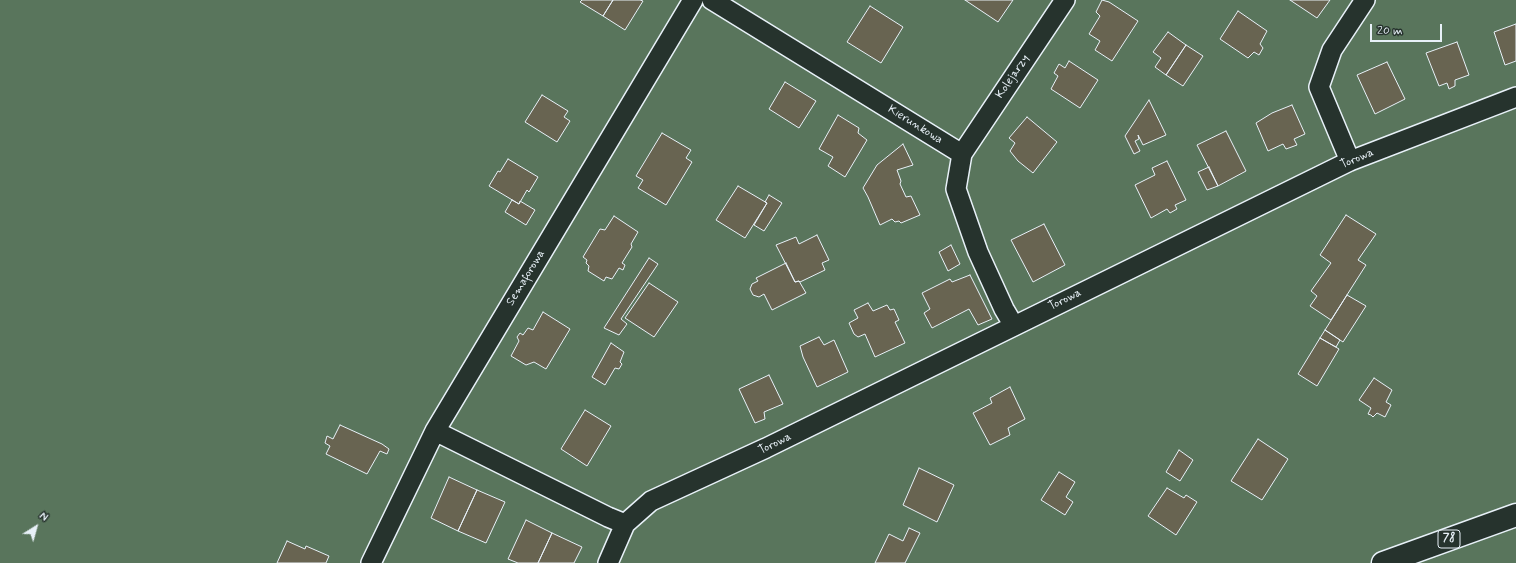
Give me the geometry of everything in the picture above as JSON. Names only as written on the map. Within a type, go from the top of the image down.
[{"type":"main road","name":"78","points":[[1383,563],[1516,515]]},
{"type":"street","name":"Semaforowa","points":[[372,563],[435,431],[693,0]]},
{"type":"street","name":"Kierunkowa","points":[[712,0],[962,154]]},
{"type":"street","name":"Kolejarzy","points":[[962,154],[1065,0]]},
{"type":"street","points":[[1350,161],[1319,87],[1332,50],[1365,0]]},
{"type":"street","name":"Torowa","points":[[608,563],[625,524],[651,501],[766,448],[1350,161],[1516,97]]},
{"type":"street","points":[[962,154],[956,189],[978,252],[1004,309],[1014,326]]},
{"type":"street","points":[[435,431],[625,524]]},
{"type":"green space","points":[[0,0],[1516,0],[1516,563],[0,563]]},
{"type":"building","points":[[582,0],[613,0],[603,16],[580,2]]},
{"type":"building","points":[[613,0],[643,1],[625,30],[603,16]]},
{"type":"building","points":[[965,0],[1013,0],[998,22]]},
{"type":"building","points":[[1102,0],[1109,2],[1138,21],[1112,61],[1095,50],[1100,41],[1089,34],[1100,16],[1096,12]]},
{"type":"building","points":[[1290,0],[1330,0],[1317,18]]},
{"type":"building","points":[[870,6],[903,27],[881,63],[847,42]]},
{"type":"building","points":[[1238,11],[1267,31],[1260,44],[1263,48],[1259,55],[1254,52],[1248,58],[1220,39]]},
{"type":"building","points":[[1516,24],[1516,61],[1505,65],[1494,32]]},
{"type":"building","points":[[1168,32],[1186,45],[1166,75],[1155,67],[1161,58],[1153,52]]},
{"type":"building","points":[[1457,42],[1469,75],[1455,80],[1455,86],[1449,89],[1447,83],[1439,86],[1426,53]]},
{"type":"building","points":[[1186,45],[1203,56],[1183,86],[1166,75]]},
{"type":"building","points":[[1069,61],[1098,80],[1080,108],[1051,89],[1058,76],[1054,73],[1059,64],[1065,68]]},
{"type":"building","points":[[1387,62],[1405,99],[1375,114],[1357,75]]},
{"type":"building","points":[[785,82],[816,101],[799,128],[769,109]]},
{"type":"building","points":[[542,95],[568,111],[564,117],[570,121],[557,142],[525,122]]},
{"type":"building","points":[[1149,100],[1166,135],[1143,145],[1138,135],[1139,139],[1135,141],[1140,151],[1134,154],[1125,136]]},
{"type":"building","points":[[1292,105],[1305,134],[1294,139],[1297,145],[1286,149],[1283,144],[1268,151],[1256,123],[1272,113]]},
{"type":"building","points":[[838,115],[859,128],[858,133],[867,140],[845,177],[828,166],[833,157],[819,149]]},
{"type":"building","points":[[1027,117],[1057,142],[1033,173],[1018,161],[1010,151],[1015,143],[1009,138]]},
{"type":"building","points":[[1226,131],[1246,171],[1218,186],[1197,145]]},
{"type":"building","points":[[662,133],[691,150],[686,158],[692,162],[666,205],[638,188],[643,180],[636,176]]},
{"type":"building","points":[[903,144],[913,165],[897,170],[901,181],[900,184],[906,197],[911,196],[920,215],[901,223],[899,221],[895,222],[892,219],[880,225],[863,188],[877,165]]},
{"type":"building","points":[[508,159],[538,177],[529,192],[527,190],[519,204],[489,186],[498,171],[500,172]]},
{"type":"building","points":[[1167,161],[1186,200],[1175,205],[1177,209],[1170,213],[1167,209],[1151,218],[1135,185],[1155,175],[1152,168]]},
{"type":"building","points":[[1209,167],[1218,186],[1207,190],[1198,172]]},
{"type":"building","points":[[738,186],[767,203],[745,238],[716,220]]},
{"type":"building","points":[[769,195],[782,203],[764,231],[754,225],[767,203],[765,202]]},
{"type":"building","points":[[512,200],[519,204],[520,201],[535,210],[526,225],[505,212]]},
{"type":"building","points":[[1346,215],[1376,234],[1358,260],[1366,265],[1331,320],[1310,306],[1317,296],[1311,291],[1331,263],[1320,255]]},
{"type":"building","points":[[614,216],[638,232],[631,244],[632,247],[622,263],[625,265],[623,270],[619,268],[612,279],[606,277],[604,281],[588,271],[589,266],[586,263],[587,260],[583,257],[600,229],[605,230]]},
{"type":"building","points":[[1044,224],[1065,265],[1033,282],[1011,240]]},
{"type":"building","points":[[817,235],[829,260],[822,263],[825,270],[800,282],[795,282],[776,245],[796,237],[799,244]]},
{"type":"building","points":[[951,245],[960,264],[948,271],[939,252]]},
{"type":"building","points":[[649,258],[658,264],[621,319],[627,324],[619,335],[604,328]]},
{"type":"building","points":[[786,263],[795,282],[799,281],[806,293],[772,310],[764,294],[759,297],[753,295],[750,289],[752,284],[758,281],[756,278]]},
{"type":"building","points":[[970,275],[992,319],[978,325],[969,309],[932,328],[924,313],[930,309],[922,293],[950,279],[952,282]]},
{"type":"building","points":[[649,283],[678,302],[654,337],[625,318]]},
{"type":"building","points":[[1347,295],[1366,306],[1343,342],[1325,330]]},
{"type":"building","points":[[868,303],[873,311],[887,305],[890,310],[894,309],[899,320],[895,322],[905,343],[875,357],[865,334],[858,337],[854,334],[849,323],[858,318],[854,310]]},
{"type":"building","points":[[543,312],[570,329],[546,369],[534,362],[526,365],[511,356],[519,341],[517,337],[520,333],[523,335],[528,328],[533,330]]},
{"type":"building","points":[[1325,330],[1340,340],[1336,347],[1320,338]]},
{"type":"building","points":[[819,337],[824,345],[834,340],[848,372],[817,387],[803,357],[800,346]]},
{"type":"building","points":[[1320,338],[1339,349],[1317,386],[1298,374]]},
{"type":"building","points":[[611,343],[624,352],[620,362],[622,364],[619,369],[615,368],[605,385],[592,377]]},
{"type":"building","points":[[769,375],[783,404],[764,412],[765,419],[755,423],[739,389]]},
{"type":"building","points":[[1374,378],[1392,390],[1386,402],[1391,405],[1385,417],[1377,413],[1373,417],[1368,414],[1371,408],[1359,400]]},
{"type":"building","points":[[1010,387],[1025,419],[1008,428],[1010,435],[990,445],[973,413],[992,403],[990,398]]},
{"type":"building","points":[[585,410],[611,426],[587,466],[561,449]]},
{"type":"building","points":[[340,425],[382,444],[389,449],[387,454],[380,451],[367,474],[326,454],[330,446],[325,443],[327,436],[333,439]]},
{"type":"building","points":[[1258,439],[1288,459],[1262,500],[1231,481]]},
{"type":"building","points":[[1179,450],[1193,460],[1180,481],[1166,472]]},
{"type":"building","points":[[919,468],[954,485],[937,522],[903,505]]},
{"type":"building","points":[[1059,472],[1075,482],[1066,497],[1073,502],[1065,515],[1041,500]]},
{"type":"building","points":[[449,477],[477,490],[458,531],[431,518]]},
{"type":"building","points":[[1167,488],[1184,498],[1186,495],[1197,502],[1176,535],[1148,516]]},
{"type":"building","points":[[477,490],[505,502],[486,543],[458,531]]},
{"type":"building","points":[[526,520],[552,533],[538,563],[518,563],[508,559]]},
{"type":"building","points":[[909,528],[920,533],[905,563],[875,563],[889,534],[903,541]]},
{"type":"building","points":[[552,533],[582,547],[574,563],[538,563]]},
{"type":"building","points":[[287,541],[305,549],[306,546],[329,556],[326,563],[277,563]]}]
